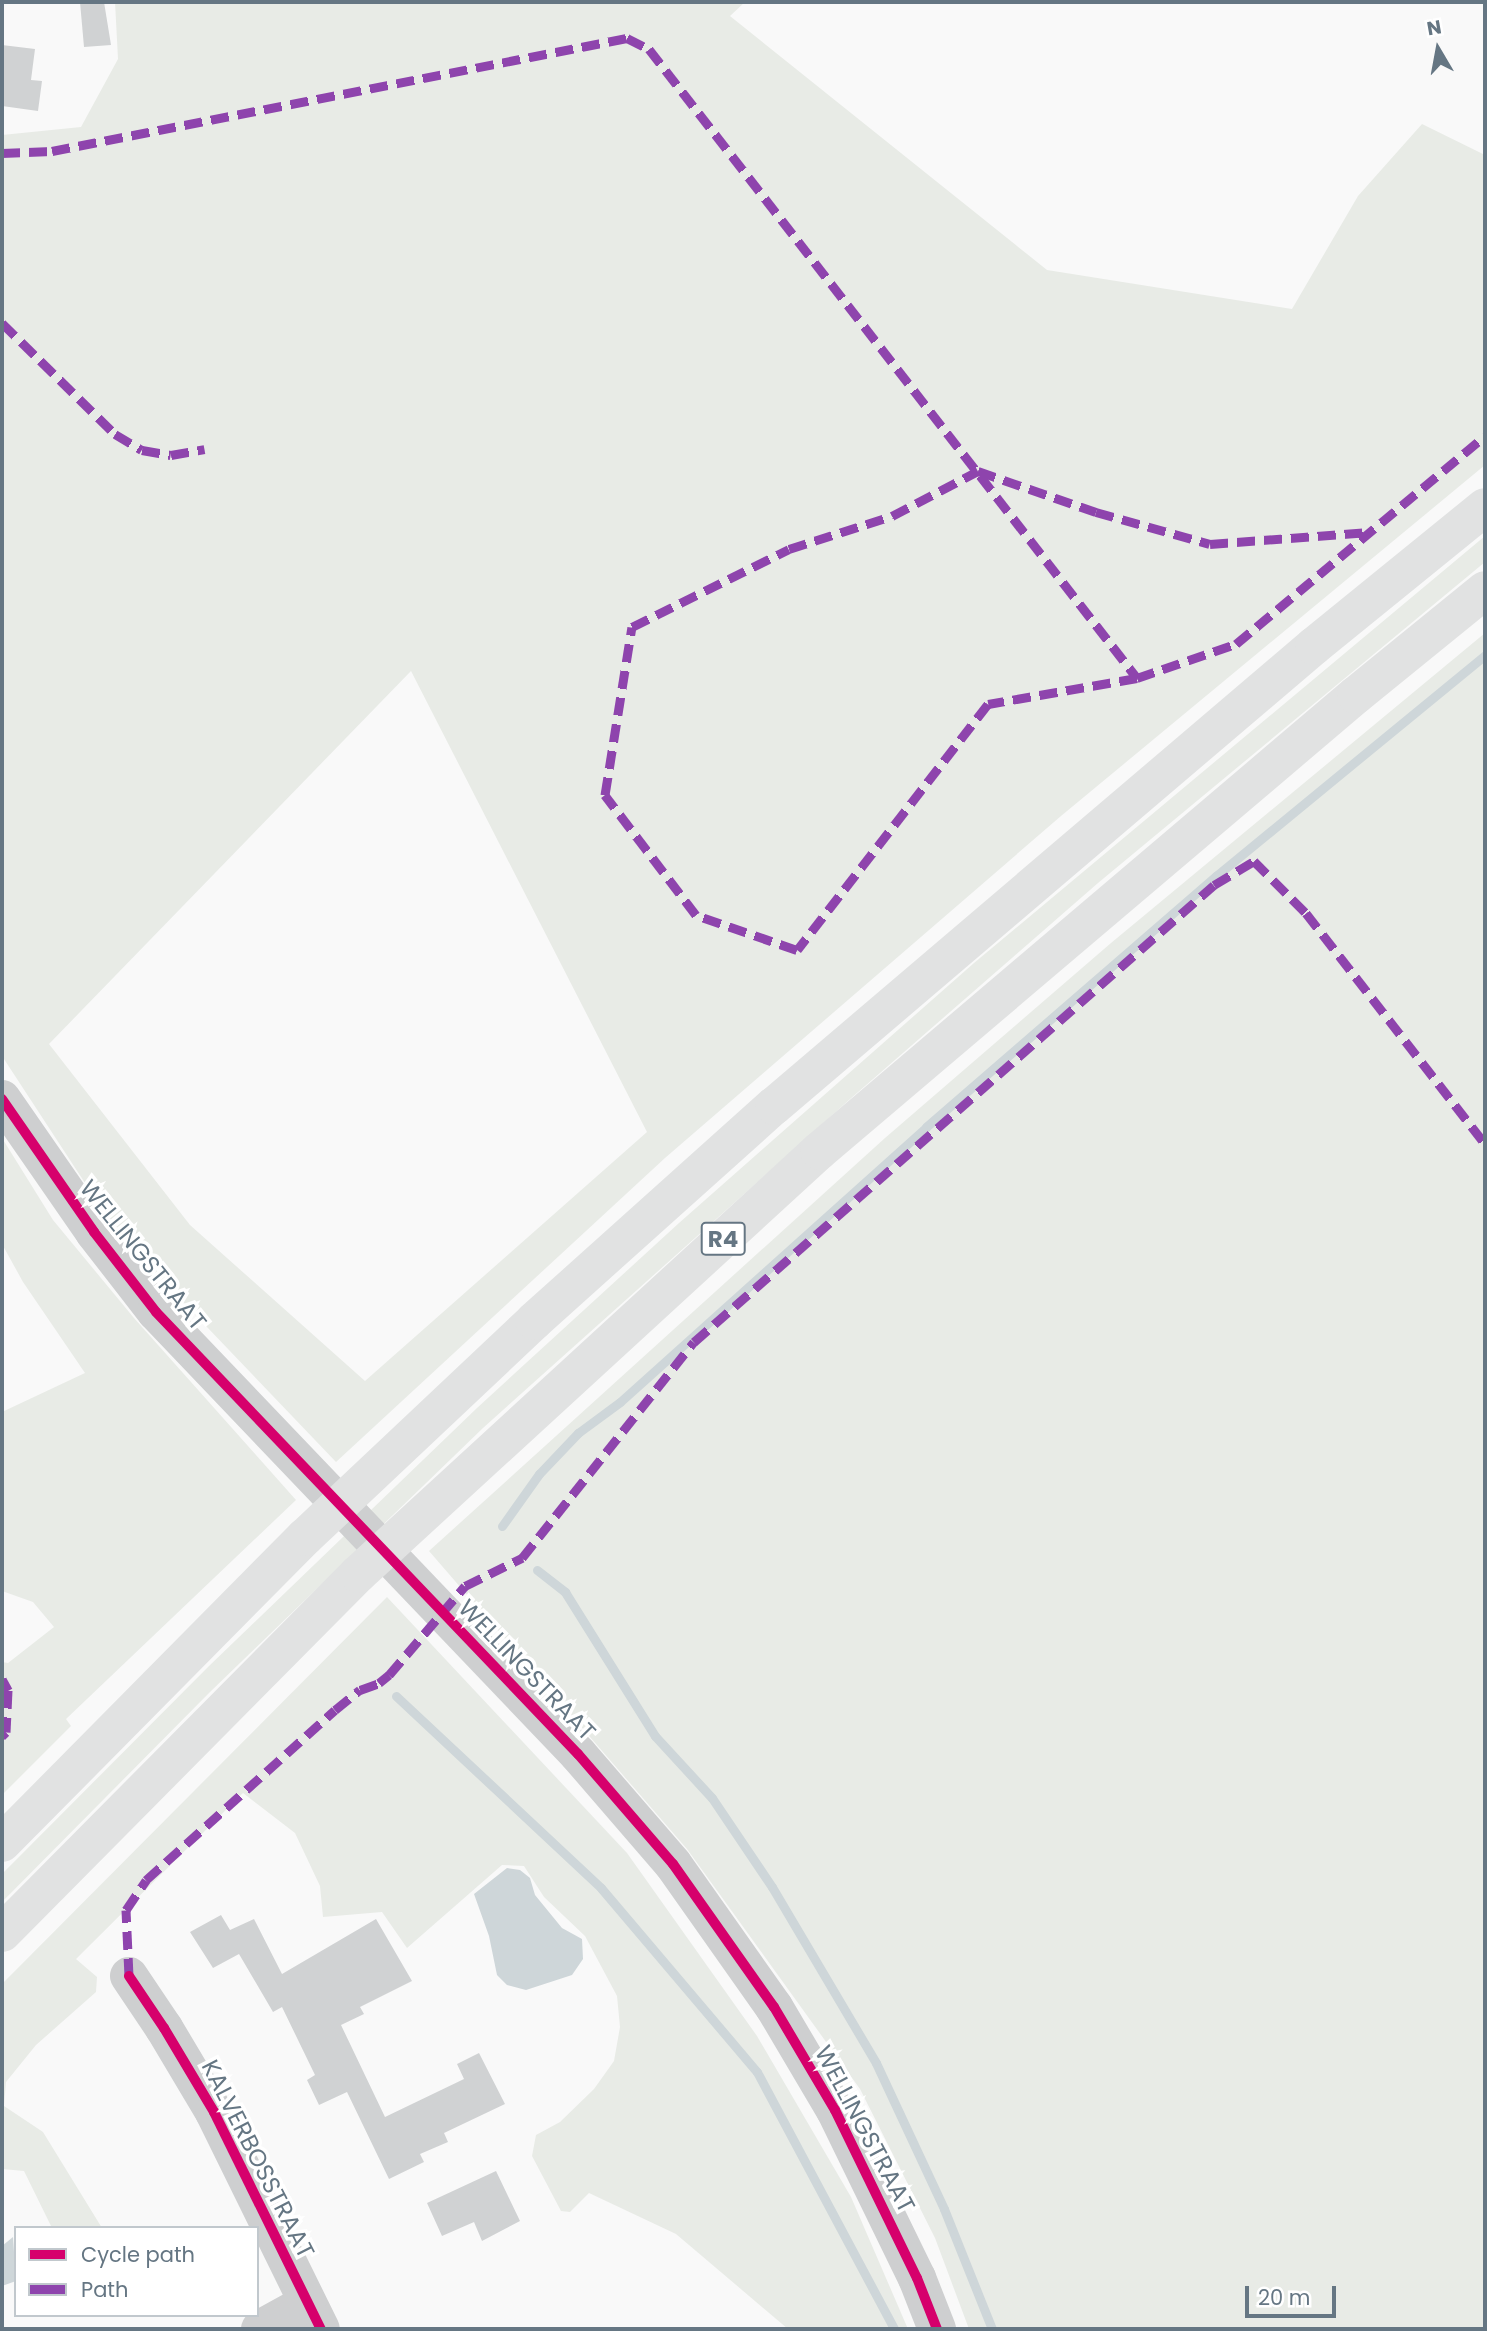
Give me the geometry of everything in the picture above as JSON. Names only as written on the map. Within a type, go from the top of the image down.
[{"type":"highway","name":"R4","points":[[2,1843],[305,1537],[534,1321],[774,1106],[1314,646],[1485,507]]},
{"type":"highway","name":"R4","points":[[2,1933],[358,1574],[819,1151],[1356,695],[1485,590]]},
{"type":"street","name":"WELLINGSTRAAT","points":[[2,1099],[78,1211],[156,1312],[578,1754],[673,1864],[721,1928],[774,2007],[835,2110],[878,2194],[937,2329]]},
{"type":"street","name":"KALVERBOSSTRAAT","points":[[129,1976],[214,2112],[314,2316],[260,2329]]},
{"type":"shaded area","points":[[115,2],[745,2],[730,16],[1047,270],[1292,309],[1358,196],[1422,124],[1485,155],[1485,465],[1061,816],[665,1158],[336,1462],[119,1235],[2,1056],[2,135],[81,127],[118,59]],"holes":[[[411,671],[647,1132],[365,1381],[190,1225],[49,1044]]]},
{"type":"shaded area","points":[[1485,536],[1485,562],[1098,883],[849,1100],[483,1428],[210,1692],[2,1902],[2,1874],[209,1666],[477,1408],[679,1223],[974,963]]},
{"type":"shaded area","points":[[1485,633],[1485,2329],[969,2329],[935,2238],[860,2089],[687,1849],[429,1551],[885,1138],[1111,943]]},
{"type":"shaded area","points":[[2,1138],[53,1220],[134,1318],[296,1500],[66,1719],[71,1726],[2,1795],[2,1662],[8,1663],[54,1627],[33,1602],[2,1591],[2,1412],[85,1373],[23,1282],[2,1244]]},
{"type":"shaded area","points":[[387,1597],[627,1853],[757,2036],[851,2197],[908,2329],[788,2329],[676,2234],[589,2193],[570,2212],[561,2211],[532,2156],[536,2135],[560,2122],[594,2089],[614,2061],[620,2027],[617,1996],[585,1936],[544,1897],[524,1866],[502,1865],[407,1948],[382,1912],[323,1917],[320,1886],[295,1833],[243,1793],[76,1959],[97,1977],[96,1992],[36,2045],[6,2082],[4,2106],[43,2132],[101,2226],[51,2226],[24,2171],[2,2169],[2,1984]]},
{"type":"shaded area","points":[[507,1868],[520,1870],[530,1878],[535,1895],[562,1928],[582,1939],[583,1959],[572,1975],[526,1990],[507,1985],[497,1975],[489,1936],[474,1894]]},
{"type":"shaded area","points":[[13,2237],[14,2282],[2,2286],[2,2246]]},
{"type":"building","points":[[80,2],[104,2],[111,45],[84,47]]},
{"type":"building","points":[[2,45],[35,49],[31,80],[42,81],[38,111],[2,106]]},
{"type":"building","points":[[221,1915],[230,1930],[254,1919],[282,1974],[376,1919],[412,1981],[360,2007],[364,2014],[341,2025],[385,2117],[464,2079],[457,2064],[479,2053],[505,2104],[444,2133],[448,2142],[420,2154],[424,2162],[389,2179],[347,2092],[319,2105],[307,2080],[315,2075],[282,2007],[273,2012],[239,1954],[213,1968],[190,1932]]},
{"type":"building","points":[[496,2171],[520,2221],[482,2241],[474,2222],[442,2236],[427,2203]]},
{"type":"waterway","points":[[502,1526],[539,1474],[578,1433],[620,1402],[926,1127],[1216,876],[1485,655]]},
{"type":"waterway","points":[[537,1570],[565,1592],[655,1736],[712,1798],[772,1887],[876,2063],[944,2209],[992,2329]]},
{"type":"waterway","points":[[396,1696],[601,1888],[757,2072],[894,2329]]},
{"type":"marked path","points":[[2,153],[52,151],[627,38],[649,49],[1137,678],[1236,644],[1485,436]]},
{"type":"marked path","points":[[2,323],[115,434],[142,450],[171,455],[204,449]]},
{"type":"marked path","points":[[1137,678],[988,704],[797,950],[696,915],[605,795],[632,627],[789,549],[892,516],[978,471],[1096,512],[1210,544],[1370,532]]},
{"type":"marked path","points":[[129,1976],[126,1910],[146,1880],[335,1710],[360,1690],[379,1683],[389,1675],[465,1586],[522,1558],[694,1342],[1214,885],[1254,861],[1306,913],[1485,1144]]},
{"type":"marked path","points":[[2,1679],[8,1690],[6,1732],[2,1736]]},
{"type":"cycle path","points":[[2,1099],[94,1232],[156,1312],[578,1754],[673,1864],[774,2007],[835,2110],[917,2278],[937,2329]]},
{"type":"cycle path","points":[[129,1976],[164,2028],[214,2112],[321,2329]]}]
